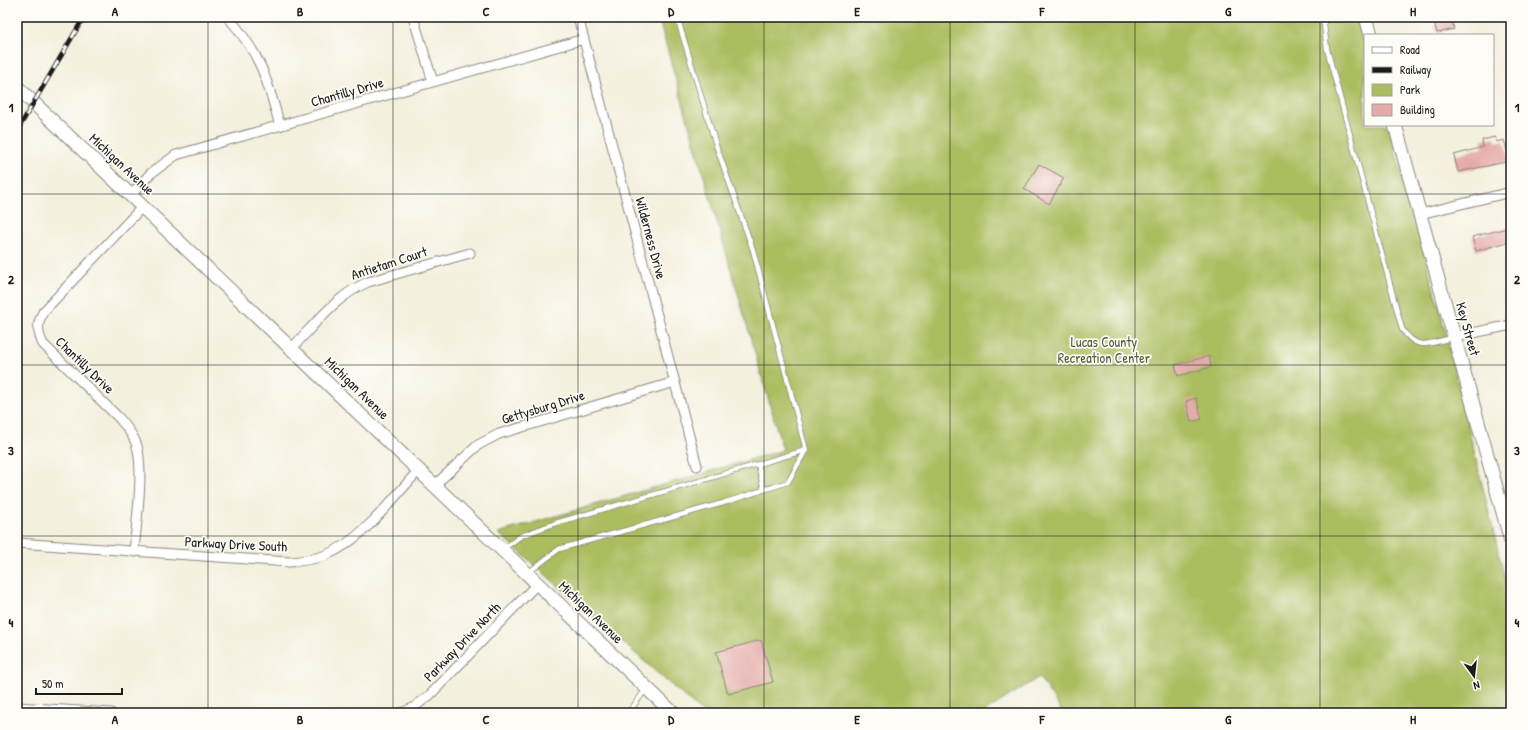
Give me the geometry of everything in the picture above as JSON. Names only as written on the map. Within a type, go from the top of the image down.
[{"type":"street","points":[[228,17],[242,32],[257,56],[266,75],[280,126]]},
{"type":"street","points":[[413,17],[433,82]]},
{"type":"street","name":"Wilderness Drive","points":[[578,17],[697,466]]},
{"type":"street","points":[[1366,17],[1371,34]]},
{"type":"street","name":"Chantilly Drive","points":[[131,194],[150,174],[176,155],[584,39]]},
{"type":"street","name":"Michigan Avenue","points":[[17,88],[131,194],[673,713]]},
{"type":"street","name":"Key Street","points":[[1395,126],[1511,541]]},
{"type":"street","points":[[1420,214],[1511,192]]},
{"type":"street","name":"Chantilly Drive","points":[[134,552],[140,462],[136,444],[130,430],[119,418],[43,344],[38,334],[38,323],[43,312],[143,206]]},
{"type":"street","name":"Antietam Court","points":[[292,348],[343,295],[355,287],[470,253]]},
{"type":"street","points":[[1454,338],[1511,325]]},
{"type":"street","name":"Gettysburg Drive","points":[[435,485],[478,444],[499,434],[675,382]]},
{"type":"street","name":"Parkway Drive South","points":[[17,543],[289,562],[309,560],[324,556],[349,542],[362,531],[419,470]]},
{"type":"street","name":"Parkway Drive North","points":[[402,713],[414,708],[430,695],[538,583]]},
{"type":"street","points":[[17,707],[111,713]]},
{"type":"lane","points":[[527,574],[559,549],[723,503],[788,482],[806,450],[753,250],[716,145],[677,17]]},
{"type":"lane","points":[[1323,17],[1327,48],[1402,328],[1410,341],[1421,345],[1454,338]]},
{"type":"lane","points":[[502,550],[521,536],[556,523],[806,450]]},
{"type":"lane","points":[[758,464],[764,490]]},
{"type":"lane","points":[[629,713],[647,688]]},
{"type":"green space","name":"Lucas County Recreation Center","points":[[658,17],[1358,17],[1364,38],[1364,126],[1388,126],[1441,314],[1511,604],[1511,713],[1063,713],[1039,677],[983,713],[703,713],[498,533],[783,450]]},
{"type":"building","points":[[1433,17],[1451,17],[1454,29],[1437,33]]},
{"type":"building","points":[[1495,137],[1496,142],[1504,140],[1510,161],[1458,172],[1454,155],[1483,147],[1482,140]]},
{"type":"building","points":[[1039,164],[1064,178],[1049,204],[1024,189]]},
{"type":"building","points":[[1511,227],[1511,241],[1476,251],[1472,237]]},
{"type":"building","points":[[1209,356],[1211,367],[1178,376],[1175,365]]},
{"type":"building","points":[[1196,398],[1202,419],[1191,422],[1186,401]]},
{"type":"building","points":[[761,640],[773,682],[728,694],[716,652]]},
{"type":"railway","points":[[17,131],[84,17]]}]
